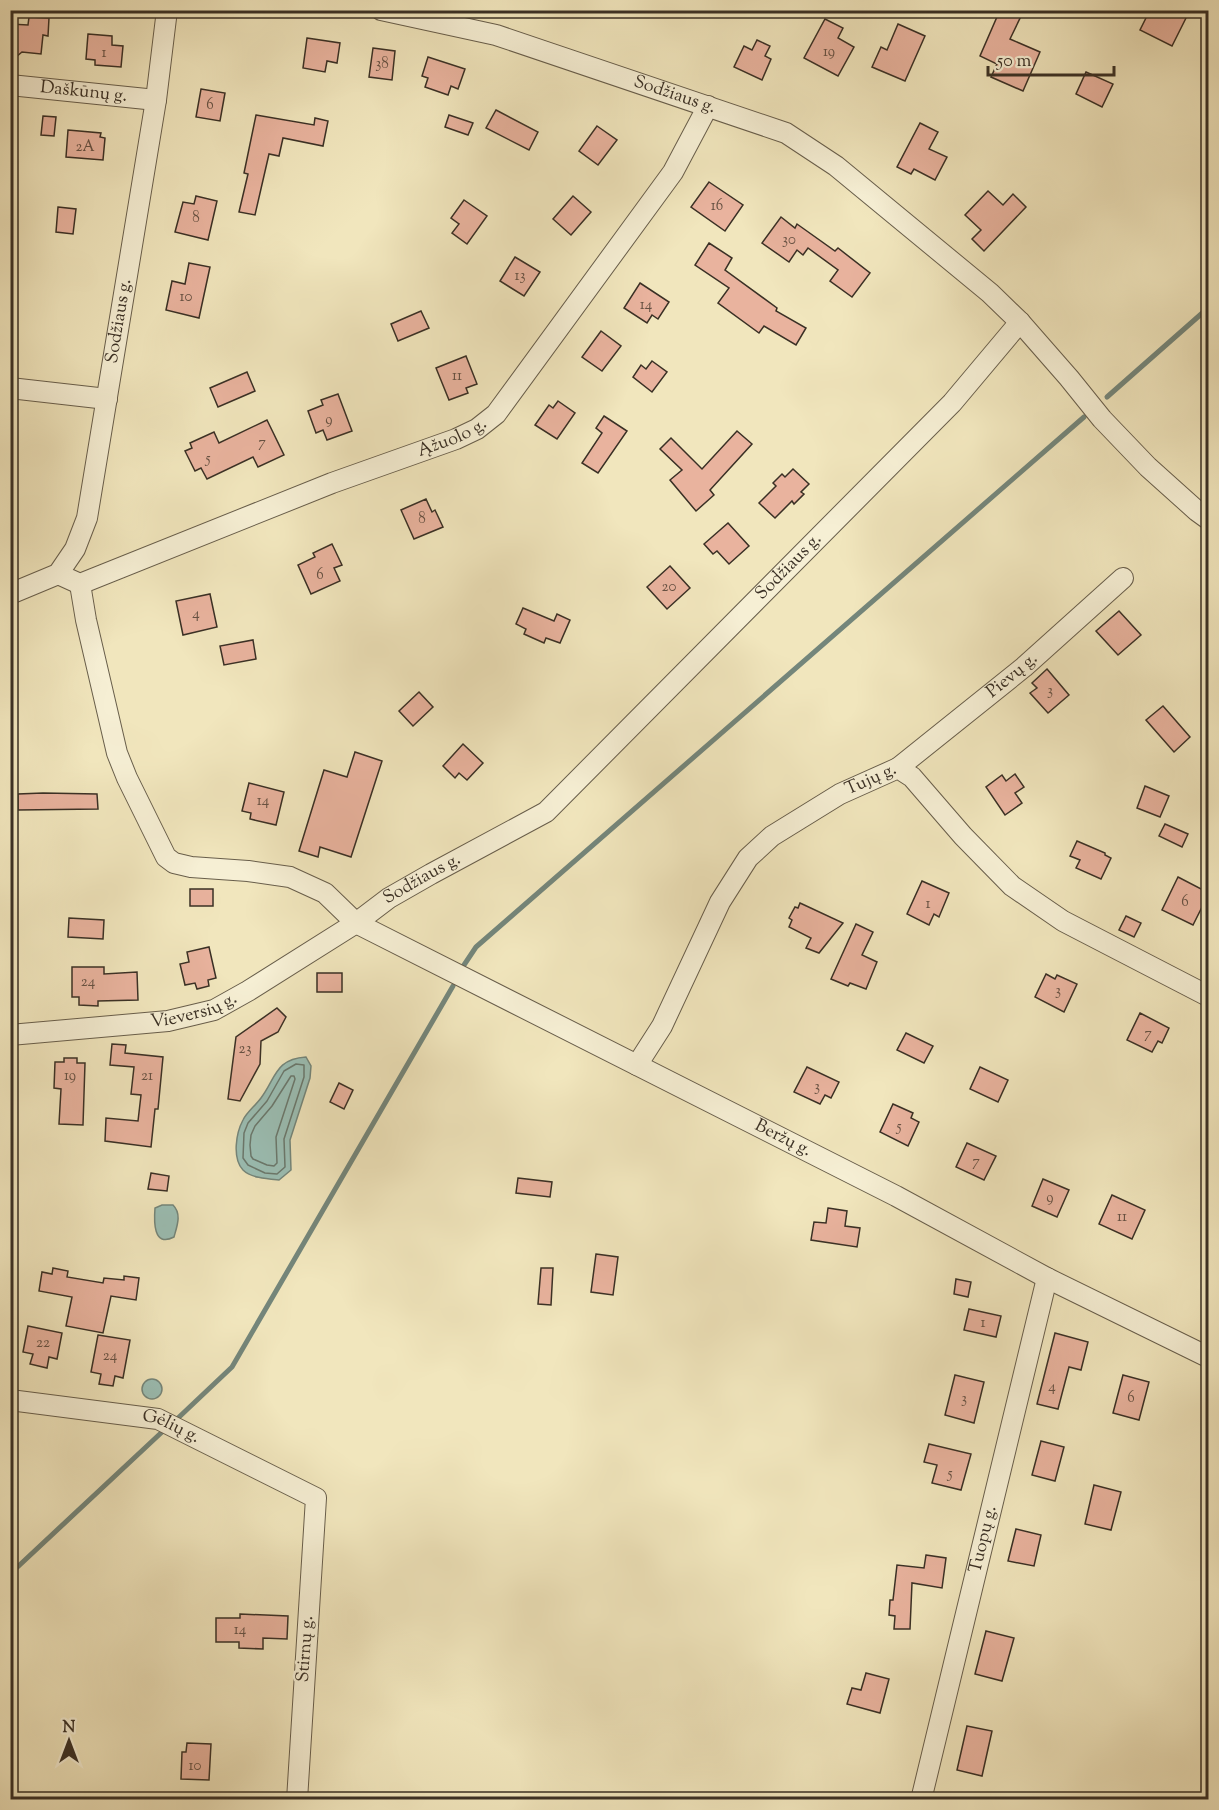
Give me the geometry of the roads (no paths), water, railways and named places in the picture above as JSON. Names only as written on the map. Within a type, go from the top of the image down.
[{"type":"street","name":"Sodžiaus g.","points":[[58,574],[75,549],[87,518],[156,100],[167,10]]},
{"type":"street","name":"Sodžiaus g.","points":[[356,922],[389,898],[546,812],[952,403],[1020,322],[990,293],[836,166],[786,133],[496,35],[381,10]]},
{"type":"street","name":"Daškūnų g.","points":[[10,85],[156,100]]},
{"type":"street","name":"Ąžuolo g.","points":[[80,584],[333,483],[456,439],[477,429],[496,414],[673,172],[708,106]]},
{"type":"street","points":[[1020,322],[1102,419],[1148,467],[1209,519]]},
{"type":"street","points":[[10,388],[106,399]]},
{"type":"street","points":[[10,594],[58,574],[80,584],[86,620],[117,753],[166,857],[174,863],[191,867],[248,871],[290,878],[325,893],[356,922]]},
{"type":"street","name":"Pievų g.","points":[[898,768],[1024,667],[1123,578]]},
{"type":"street","name":"Tujų g.","points":[[637,1065],[662,1026],[720,902],[748,858],[772,836],[840,794],[898,768],[912,777],[971,845],[1020,892],[1063,921],[1209,996]]},
{"type":"street","name":"Vieversių g.","points":[[10,1035],[168,1021],[214,1010],[356,922]]},
{"type":"street","name":"Beržų g.","points":[[356,922],[896,1196],[1047,1278],[1209,1357]]},
{"type":"street","name":"Tuopų g.","points":[[921,1800],[1047,1278]]},
{"type":"street","name":"Gėlių g.","points":[[10,1400],[158,1419],[316,1498]]},
{"type":"street","name":"Stirnų g.","points":[[297,1800],[316,1498]]},
{"type":"water","points":[[306,1057],[311,1066],[310,1078],[290,1140],[291,1170],[279,1180],[250,1175],[243,1170],[236,1152],[238,1132],[243,1120],[282,1066],[288,1061]]},
{"type":"water","points":[[162,1205],[173,1205],[178,1216],[174,1237],[167,1239],[158,1236],[155,1226],[155,1208]]},
{"type":"water","points":[[152,1379],[159,1382],[162,1389],[159,1396],[152,1399],[145,1396],[142,1389],[145,1382]]},
{"type":"waterway","points":[[1107,397],[1208,308]]},
{"type":"waterway","points":[[464,965],[476,947],[1084,417]]},
{"type":"waterway","points":[[177,1419],[232,1367],[453,986]]},
{"type":"waterway","points":[[10,1574],[162,1432]]}]
